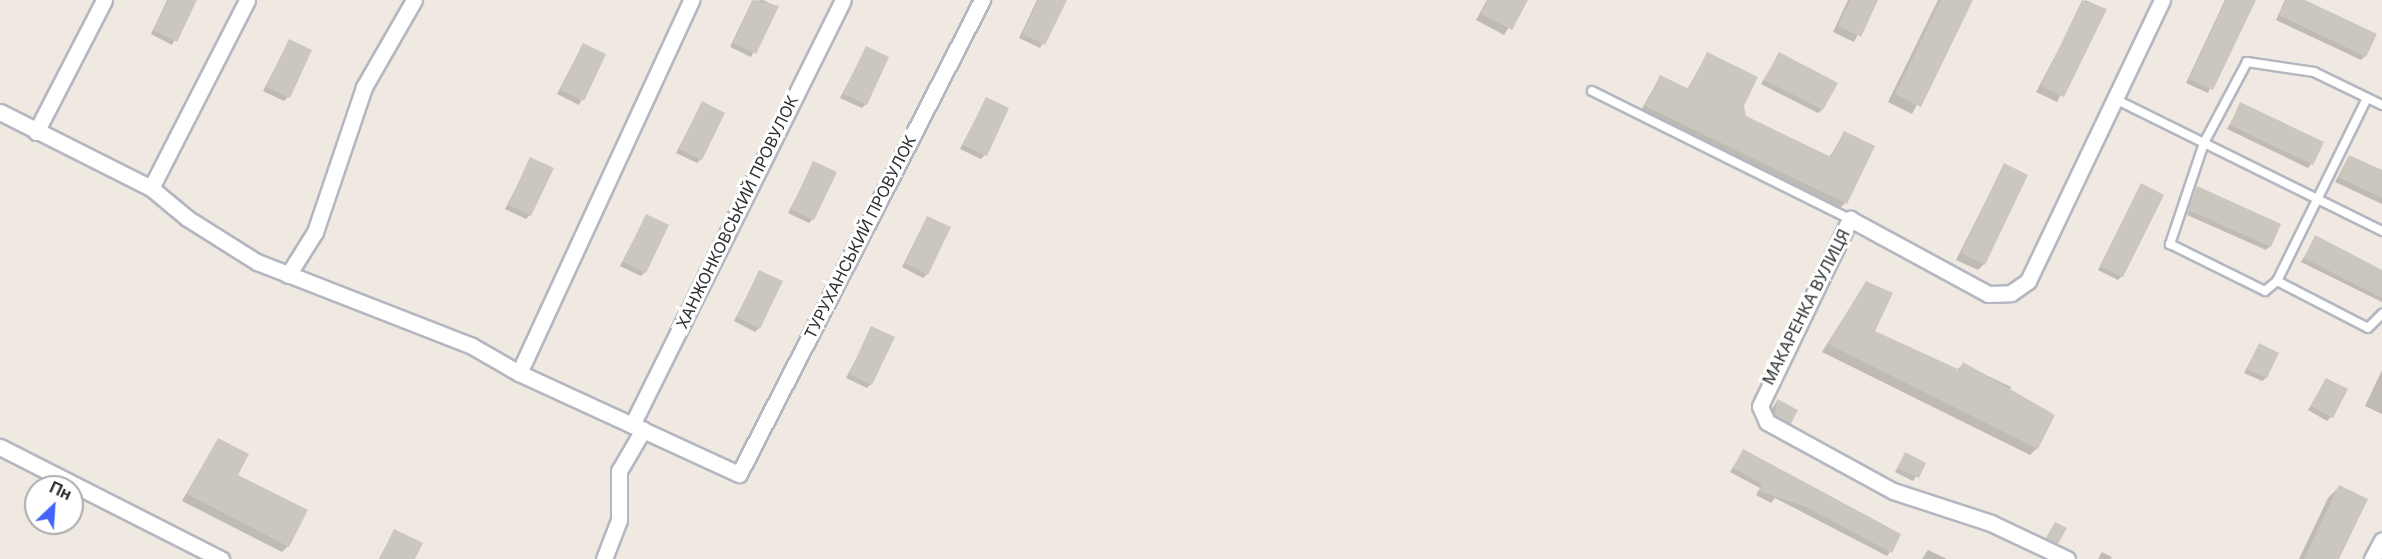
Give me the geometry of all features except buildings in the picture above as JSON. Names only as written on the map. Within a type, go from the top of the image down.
[{"type":"street","points":[[36,132],[104,0]]},
{"type":"street","points":[[151,188],[247,0]]},
{"type":"street","points":[[288,275],[315,232],[364,87],[414,0]]},
{"type":"street","points":[[519,373],[691,0]]},
{"type":"street","name":"ХАНЖОНКОВСЬКИЙ ПРОВУЛОК","points":[[604,559],[619,519],[619,471],[637,427],[843,0]]},
{"type":"street","name":"ТУРУХАНСЬКИЙ ПРОВУЛОК","points":[[637,427],[739,474],[982,0]]},
{"type":"street","points":[[1850,219],[1989,294],[2011,293],[2028,281],[2162,0]]},
{"type":"street","points":[[0,112],[151,188],[187,218],[288,275],[472,346],[519,373],[637,427]]},
{"type":"street","name":"МАКАРЕНКА ВУЛИЦЯ","points":[[1850,219],[1764,389],[1760,406],[1767,422],[1893,491],[1991,523],[2067,559]]},
{"type":"street","points":[[0,447],[221,559]]},
{"type":"street","points":[[2372,559],[2382,540]]},
{"type":"lane","points":[[2367,98],[2277,281],[2265,291],[2170,244],[2204,143],[2247,62],[2314,72],[2382,105]]},
{"type":"lane","points":[[1592,92],[1850,219]]},
{"type":"lane","points":[[2115,99],[2382,231]]},
{"type":"lane","points":[[2277,281],[2368,328],[2382,314]]}]
